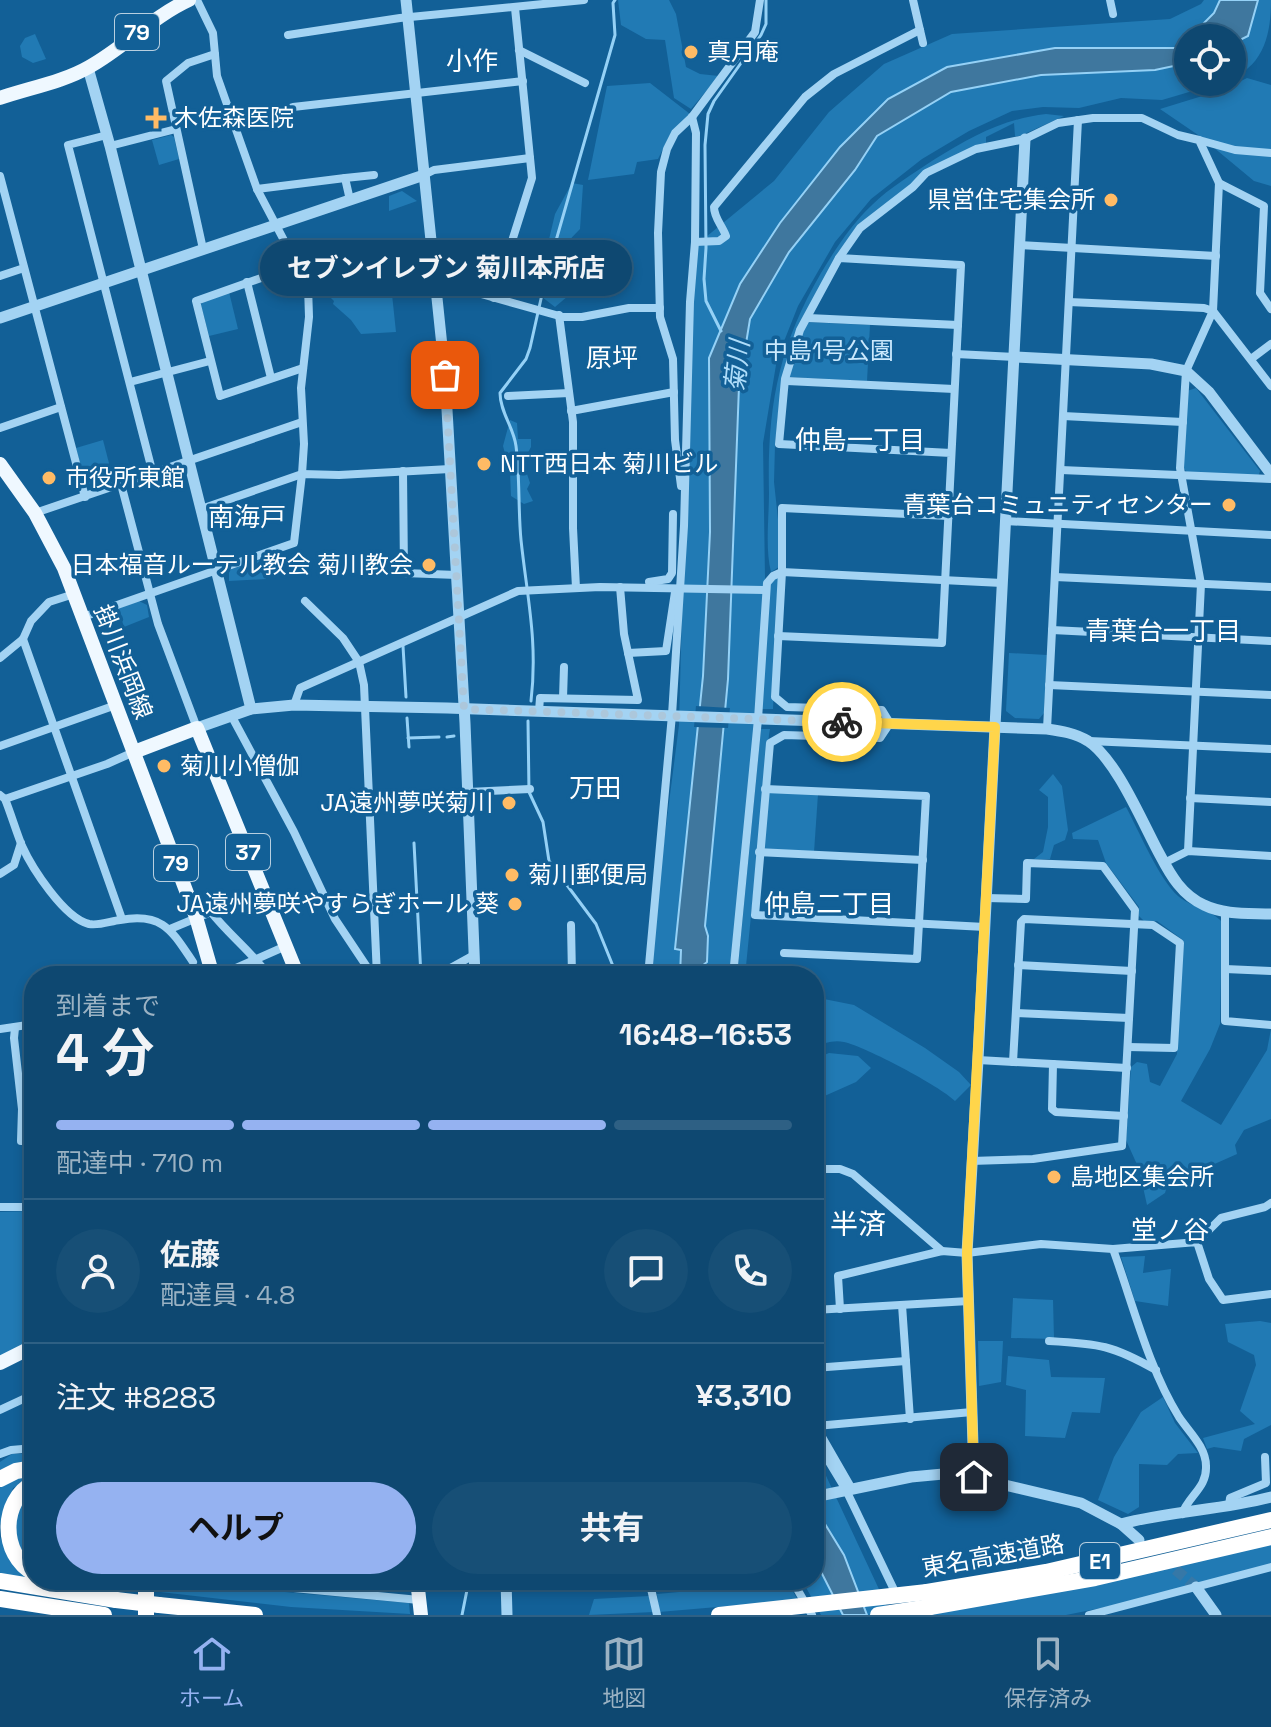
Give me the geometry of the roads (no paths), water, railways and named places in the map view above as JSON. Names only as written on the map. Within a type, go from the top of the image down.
[{"type":"highway","points":[[0,1479],[24,1470]]},
{"type":"highway","points":[[24,1487],[16,1496],[7,1522],[8,1542],[15,1558],[24,1565]]},
{"type":"highway","name":"東名高速道路","points":[[878,1615],[929,1600],[1271,1520]]},
{"type":"highway","name":"東名高速道路","points":[[719,1615],[929,1600],[1095,1578],[1271,1537]]},
{"type":"highway","points":[[0,1581],[24,1585]]},
{"type":"highway","points":[[55,1590],[116,1600]]},
{"type":"highway","points":[[83,1590],[153,1610],[255,1615]]},
{"type":"highway","points":[[137,1590],[137,1615]]},
{"type":"highway","points":[[148,1590],[153,1610]]},
{"type":"highway","points":[[0,1599],[104,1615]]},
{"type":"main road","name":"79","points":[[0,98],[88,68],[154,19],[189,0]]},
{"type":"main road","name":"掛川浜岡線","points":[[0,464],[35,513],[74,594],[134,752],[197,728]]},
{"type":"main road","name":"37","points":[[197,728],[294,966]]},
{"type":"main road","name":"79","points":[[134,752],[212,966]]},
{"type":"main road","points":[[0,1363],[24,1351]]},
{"type":"street","points":[[83,617],[294,543],[302,474],[303,368],[309,292],[257,189],[217,76],[213,33],[197,0]]},
{"type":"street","points":[[406,0],[445,375],[475,966]]},
{"type":"street","points":[[288,35],[408,18],[584,0]]},
{"type":"street","points":[[684,514],[675,440],[673,359],[660,308],[658,233],[661,172],[675,133],[692,117],[755,32],[760,0]]},
{"type":"street","points":[[913,0],[923,43]]},
{"type":"street","points":[[1110,0],[1113,14]]},
{"type":"street","points":[[494,298],[532,178],[515,8]]},
{"type":"street","points":[[695,242],[719,241],[726,236],[714,215],[714,207],[805,97],[834,74],[920,30]]},
{"type":"street","points":[[519,50],[585,83]]},
{"type":"street","points":[[203,249],[166,81],[188,63],[215,54]]},
{"type":"street","points":[[88,68],[251,709]]},
{"type":"street","points":[[264,116],[293,107],[523,81]]},
{"type":"street","points":[[649,966],[673,715],[684,514],[690,302],[695,242],[696,133],[692,117]]},
{"type":"street","points":[[951,453],[779,444],[787,381],[800,330],[839,258],[860,228],[929,171],[976,149],[1025,139],[1058,123],[1142,118],[1178,135],[1235,150],[1271,153]]},
{"type":"street","points":[[1047,729],[1078,120]]},
{"type":"street","points":[[153,474],[68,145],[176,129]]},
{"type":"street","points":[[974,1477],[967,1253],[1025,139]]},
{"type":"street","points":[[1188,851],[1201,584],[1180,476],[1186,371],[1213,311],[1219,183],[1199,140]]},
{"type":"street","points":[[0,318],[446,168],[530,158]]},
{"type":"street","points":[[257,189],[374,175]]},
{"type":"street","points":[[0,176],[85,497]]},
{"type":"street","points":[[345,178],[350,200]]},
{"type":"street","points":[[1219,183],[1264,206],[1260,293],[1271,309]]},
{"type":"street","points":[[1019,245],[1216,256]]},
{"type":"street","points":[[778,636],[942,643],[961,265],[839,258]]},
{"type":"street","points":[[298,265],[196,301],[220,396],[303,368]]},
{"type":"street","points":[[0,276],[24,268]]},
{"type":"street","points":[[247,282],[271,378]]},
{"type":"street","points":[[436,293],[467,290],[544,312],[582,317],[629,308],[660,308]]},
{"type":"street","points":[[1069,302],[1204,308],[1213,311],[1271,386]]},
{"type":"street","points":[[559,315],[571,411],[576,588]]},
{"type":"street","points":[[808,318],[958,325]]},
{"type":"street","points":[[1251,359],[1271,344]]},
{"type":"street","points":[[956,354],[1151,364],[1186,371],[1209,392],[1271,477]]},
{"type":"street","points":[[130,382],[210,361]]},
{"type":"street","points":[[787,381],[954,389]]},
{"type":"street","points":[[571,411],[674,392]]},
{"type":"street","points":[[508,396],[569,393]]},
{"type":"street","points":[[0,428],[61,407]]},
{"type":"street","points":[[1063,416],[1183,422]]},
{"type":"street","points":[[35,513],[302,422]]},
{"type":"street","points":[[201,509],[302,474],[450,469]]},
{"type":"street","points":[[1061,470],[1271,477]]},
{"type":"street","points":[[403,471],[404,573],[457,575]]},
{"type":"street","points":[[121,484],[158,624],[197,728],[251,709],[294,705],[673,715],[1047,729],[1071,733],[1088,741],[1111,765],[1177,885],[1191,898],[1205,906],[1225,911],[1271,914]]},
{"type":"street","points":[[890,723],[882,710],[787,707],[775,697],[782,508],[949,516]]},
{"type":"street","points":[[600,587],[668,579],[672,573],[673,514]]},
{"type":"street","points":[[1005,521],[1271,535]]},
{"type":"street","points":[[734,966],[757,719],[764,590],[773,576],[782,572],[1002,583]]},
{"type":"street","points":[[1055,577],[1271,587]]},
{"type":"street","points":[[294,705],[300,688],[518,591],[600,587],[764,590]]},
{"type":"street","points":[[532,711],[540,698],[638,700],[628,653],[620,587]]},
{"type":"street","points":[[628,653],[666,651],[680,587]]},
{"type":"street","points":[[2,652],[23,639],[31,621],[49,602],[74,594]]},
{"type":"street","points":[[305,601],[343,638],[359,662],[365,707],[375,966]]},
{"type":"street","points":[[1052,630],[1271,641]]},
{"type":"street","points":[[23,639],[122,919]]},
{"type":"street","points":[[563,698],[564,667]]},
{"type":"street","points":[[1049,685],[1271,695]]},
{"type":"street","points":[[0,746],[117,705]]},
{"type":"street","points":[[231,715],[294,832],[335,919],[368,966]]},
{"type":"street","points":[[890,723],[880,738],[784,735],[770,743],[755,915],[985,927]]},
{"type":"street","points":[[1088,741],[1271,749]]},
{"type":"street","points":[[134,752],[71,777],[2,797],[33,866],[74,916],[89,924],[144,919],[170,929],[193,962]]},
{"type":"street","points":[[468,792],[528,789]]},
{"type":"street","points":[[765,789],[926,796],[917,959],[784,953]]},
{"type":"street","points":[[1190,798],[1271,802]]},
{"type":"street","points":[[0,874],[14,865],[21,843]]},
{"type":"street","points":[[1164,863],[1188,851],[1271,856]]},
{"type":"street","points":[[759,852],[923,860]]},
{"type":"street","points":[[971,1161],[1033,1159],[1122,1146],[1127,1068],[1135,910],[1103,866],[1027,863],[1026,899],[986,898]]},
{"type":"street","points":[[1225,911],[1225,1021],[1271,1025]]},
{"type":"street","points":[[170,929],[211,912],[262,966]]},
{"type":"street","points":[[1013,1062],[1021,922],[1024,919],[1134,923],[1160,927],[1180,943],[1174,1048],[1128,1047]]},
{"type":"street","points":[[571,925],[572,966]]},
{"type":"street","points":[[240,966],[286,946]]},
{"type":"street","points":[[454,966],[474,955]]},
{"type":"street","points":[[1018,965],[1132,971]]},
{"type":"street","points":[[1225,969],[1271,971]]},
{"type":"street","points":[[1016,1013],[1129,1018]]},
{"type":"street","points":[[0,1029],[24,1026]]},
{"type":"street","points":[[15,1028],[22,1109],[21,1141]]},
{"type":"street","points":[[978,1060],[1127,1068]]},
{"type":"street","points":[[1053,1064],[1052,1109],[1056,1112],[1124,1116]]},
{"type":"street","points":[[824,1169],[840,1169],[853,1174],[942,1251]]},
{"type":"street","points":[[840,1309],[838,1276],[942,1251],[967,1253],[1041,1244],[1113,1249],[1197,1242],[1221,1218],[1271,1203]]},
{"type":"street","points":[[0,1207],[24,1207]]},
{"type":"street","points":[[1197,1242],[1209,1279],[1223,1300],[1271,1294]]},
{"type":"street","points":[[1113,1249],[1156,1370],[1178,1416],[1205,1456],[1206,1477],[1202,1487],[1187,1501],[1182,1514]]},
{"type":"street","points":[[824,1310],[969,1301]]},
{"type":"street","points":[[902,1305],[910,1419]]},
{"type":"street","points":[[1049,1341],[1114,1347],[1156,1370]]},
{"type":"street","points":[[824,1367],[906,1361]]},
{"type":"street","points":[[0,1410],[24,1399]]},
{"type":"street","points":[[824,1424],[972,1412]]},
{"type":"street","points":[[824,1443],[906,1615]]},
{"type":"street","points":[[0,1454],[24,1449]]},
{"type":"street","points":[[824,1453],[847,1490]]},
{"type":"street","points":[[1229,1506],[1230,1498],[1266,1483],[1265,1457]]},
{"type":"street","points":[[824,1495],[922,1475],[954,1473],[1063,1497],[1121,1524],[1139,1540]]},
{"type":"street","points":[[1121,1524],[1271,1497]]},
{"type":"street","points":[[1089,1615],[1271,1567]]},
{"type":"street","points":[[1196,1587],[1216,1615]]},
{"type":"street","points":[[300,1590],[420,1608]]},
{"type":"street","points":[[506,1590],[507,1615]]},
{"type":"street","points":[[651,1590],[657,1615]]},
{"type":"street","points":[[798,1590],[812,1615]]},
{"type":"water","points":[[1220,0],[1258,0],[1246,37],[1246,24],[1203,24],[1214,13]]},
{"type":"water","name":"菊川","points":[[1055,48],[1174,48],[1174,66],[1155,70],[1041,75],[951,92],[877,136],[855,170],[789,252],[750,319],[739,386],[728,679],[705,926],[708,936],[707,962],[702,966],[680,966],[681,950],[675,949],[703,676],[710,532],[709,358],[740,284],[780,223],[840,147],[888,99],[947,67]]},
{"type":"water","points":[[824,1522],[844,1555],[867,1615],[843,1615],[824,1578]]},
{"type":"waterway","points":[[531,701],[532,639],[521,540],[517,458],[515,439],[502,407],[500,393],[526,359],[530,348],[547,272],[615,35],[615,0]]},
{"type":"waterway","name":"菊川","points":[[721,331],[706,301],[704,279],[708,114],[761,35],[766,24],[766,0]]},
{"type":"waterway","points":[[403,646],[406,697]]},
{"type":"waterway","points":[[407,718],[409,747]]},
{"type":"waterway","points":[[528,721],[529,792],[543,822],[549,861],[596,924],[613,966]]},
{"type":"waterway","points":[[447,737],[454,736]]},
{"type":"waterway","points":[[408,738],[439,737]]},
{"type":"waterway","points":[[414,843],[420,966]]},
{"type":"waterway","points":[[462,1615],[467,1590]]},
{"type":"tunnel","points":[[1163,1559],[1196,1587]]},
{"type":"place","name":"真月庵","points":[[691,52]]},
{"type":"place","name":"木佐森医院","points":[[156,118]]},
{"type":"place","name":"県営住宅集会所","points":[[1111,200]]},
{"type":"place","name":"セブンイレブン 菊川本所店","points":[[445,375]]},
{"type":"place","name":"NTT西日本 菊川ビル","points":[[484,464]]},
{"type":"place","name":"市役所東館","points":[[49,478]]},
{"type":"place","name":"青葉台コミュニティセンター","points":[[1229,505]]},
{"type":"place","name":"日本福音ルーテル教会 菊川教会","points":[[429,565]]},
{"type":"place","name":"菊川小僧伽","points":[[164,766]]},
{"type":"place","name":"JA遠州夢咲菊川","points":[[509,803]]},
{"type":"place","name":"菊川郵便局","points":[[512,875]]},
{"type":"place","name":"JA遠州夢咲やすらぎホール 葵","points":[[515,904]]},
{"type":"place","name":"島地区集会所","points":[[1054,1177]]},
{"type":"district","name":"小作","points":[[472,61]]},
{"type":"district","name":"原坪","points":[[612,358]]},
{"type":"district","name":"仲島一丁目","points":[[860,440]]},
{"type":"district","name":"南海戸","points":[[247,517]]},
{"type":"district","name":"青葉台一丁目","points":[[1163,631]]},
{"type":"district","name":"万田","points":[[595,788]]},
{"type":"district","name":"仲島二丁目","points":[[829,904]]},
{"type":"district","name":"半済","points":[[858,1224]]},
{"type":"district","name":"堂ノ谷","points":[[1170,1230]]},
{"type":"park label","name":"中島1号公園","points":[[829,351]]}]
